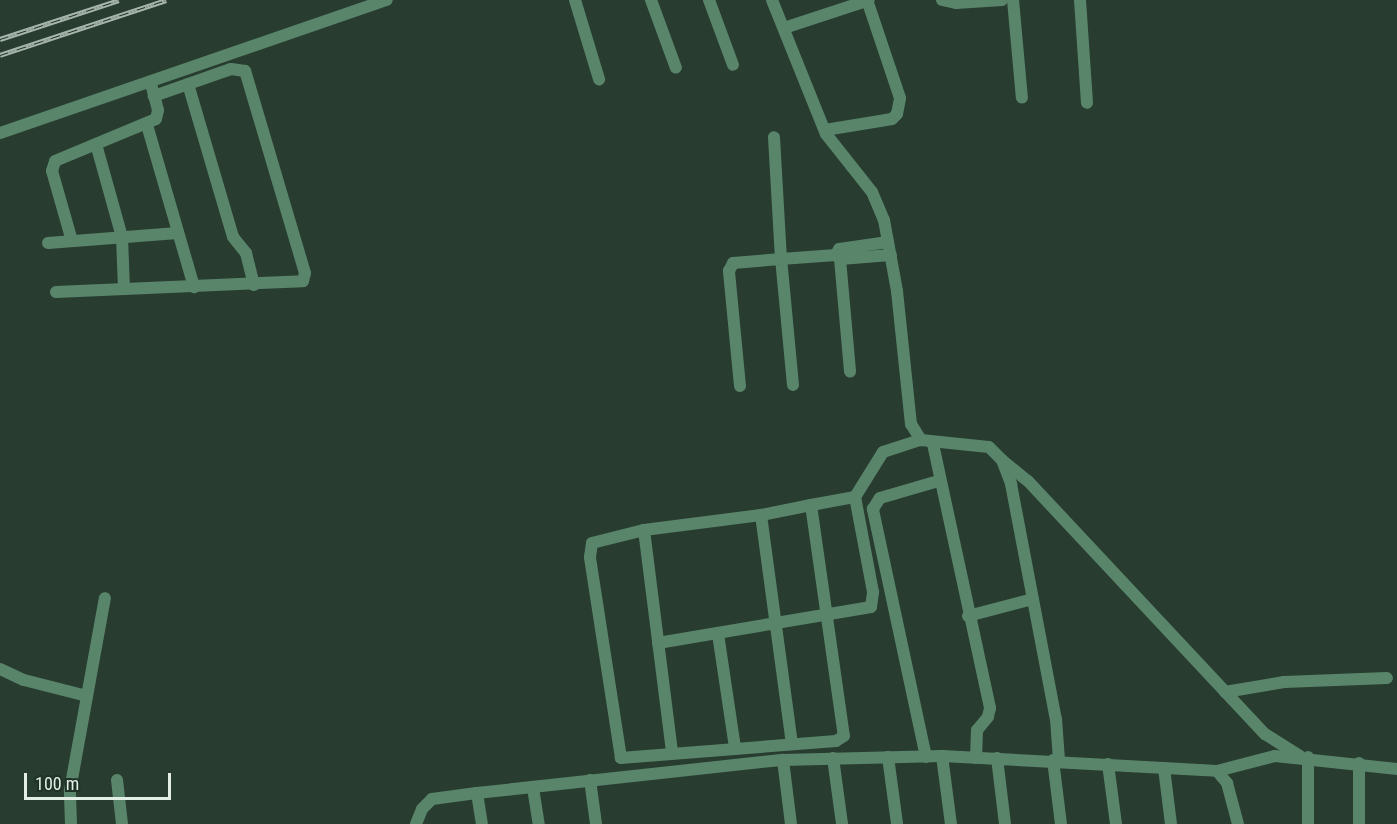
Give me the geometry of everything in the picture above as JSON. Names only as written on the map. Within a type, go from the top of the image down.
[{"type":"street","points":[[0,132],[387,0]]},
{"type":"street","points":[[575,0],[599,79]]},
{"type":"street","points":[[651,0],[676,68]]},
{"type":"street","points":[[709,0],[733,65]]},
{"type":"street","points":[[772,0],[825,130],[872,192],[885,219],[911,424],[927,442],[938,481],[990,708],[988,717],[977,729],[976,758]]},
{"type":"street","points":[[784,28],[867,0],[900,98],[897,114],[892,120],[825,130]]},
{"type":"street","points":[[942,0],[956,3],[1002,0]]},
{"type":"street","points":[[1013,0],[1022,98]]},
{"type":"street","points":[[1080,0],[1087,103]]},
{"type":"street","points":[[56,292],[300,283],[305,277],[248,75],[238,69],[231,69],[154,96]]},
{"type":"street","points":[[72,241],[52,166],[59,157],[147,124],[158,114],[150,81]]},
{"type":"street","points":[[188,84],[233,237],[246,253],[254,285]]},
{"type":"street","points":[[147,124],[194,287]]},
{"type":"street","points":[[774,137],[793,385]]},
{"type":"street","points":[[96,144],[122,237],[124,290]]},
{"type":"street","points":[[48,243],[178,233]]},
{"type":"street","points":[[850,372],[839,249],[888,242]]},
{"type":"street","points":[[740,386],[730,265],[782,259],[891,255]]},
{"type":"street","points":[[658,643],[866,610],[873,601],[855,497],[884,452],[927,442],[989,447],[1028,481],[1265,734],[1304,756]]},
{"type":"street","points":[[1002,460],[1011,484],[1033,599],[1056,760],[1061,824]]},
{"type":"street","points":[[926,757],[873,508],[880,498],[938,481]]},
{"type":"street","points":[[811,505],[846,731],[836,741],[672,752],[625,759],[619,753],[590,557],[595,541],[644,530],[761,515],[811,505],[855,497]]},
{"type":"street","points":[[761,515],[774,625],[792,744]]},
{"type":"street","points":[[644,530],[672,752]]},
{"type":"street","points":[[71,824],[70,790],[105,598]]},
{"type":"street","points":[[968,616],[1033,599]]},
{"type":"street","points":[[718,634],[735,748]]},
{"type":"street","points":[[0,669],[24,680],[87,696]]},
{"type":"street","points":[[1225,692],[1284,682],[1387,678]]},
{"type":"street","points":[[942,756],[951,824]]},
{"type":"street","points":[[416,824],[422,809],[432,799],[783,760],[942,756],[1056,760],[1217,771],[1275,756],[1304,756],[1397,769]]},
{"type":"street","points":[[1304,756],[1308,824]]},
{"type":"street","points":[[888,757],[897,824]]},
{"type":"street","points":[[833,758],[842,824]]},
{"type":"street","points":[[997,758],[1005,824]]},
{"type":"street","points":[[783,760],[790,824]]},
{"type":"street","points":[[1359,763],[1359,824]]},
{"type":"street","points":[[1108,764],[1116,824]]},
{"type":"street","points":[[1164,768],[1172,824]]},
{"type":"street","points":[[1217,771],[1227,783],[1239,824]]},
{"type":"street","points":[[117,780],[122,824]]},
{"type":"street","points":[[590,780],[596,824]]},
{"type":"street","points":[[533,788],[538,824]]},
{"type":"street","points":[[477,793],[482,824]]},
{"type":"railway","points":[[0,39],[119,0]]},
{"type":"railway","points":[[0,55],[166,0]]}]
